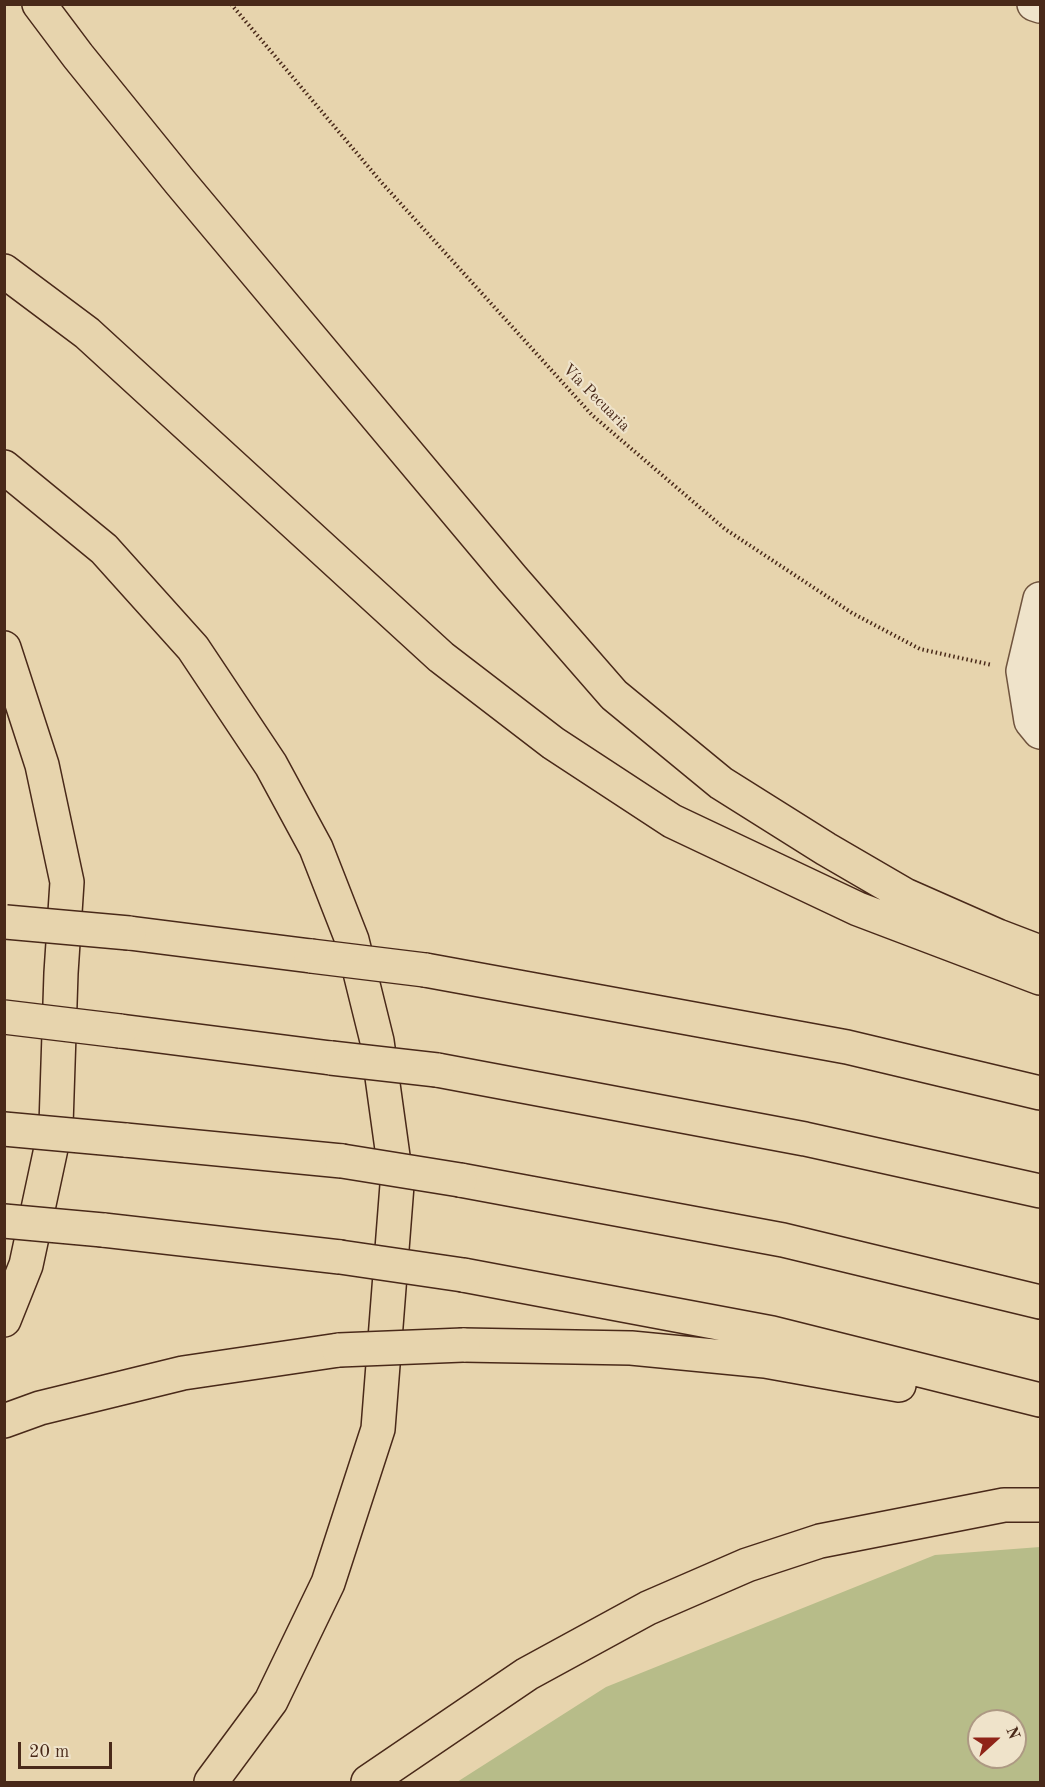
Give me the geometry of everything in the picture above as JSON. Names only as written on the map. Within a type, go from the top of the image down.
[{"type":"highway","points":[[39,4],[180,182],[497,560],[614,695],[721,783],[826,849],[905,895],[998,936],[1041,952]]},
{"type":"highway","points":[[4,271],[87,333],[441,657],[554,743],[672,821],[858,909],[1041,978]]},
{"type":"highway","points":[[4,467],[104,549],[171,623],[193,648],[271,765],[316,848],[352,940],[377,1041],[397,1185],[378,1429],[327,1583],[271,1701],[211,1782]]},
{"type":"highway","points":[[4,648],[42,765],[68,882],[61,973],[56,1125],[26,1265],[4,1320]]},
{"type":"highway","points":[[5,922],[129,933],[425,970],[847,1047],[1041,1093]]},
{"type":"highway","points":[[4,1017],[437,1070],[805,1139],[1041,1191]]},
{"type":"highway","points":[[4,1129],[342,1161],[460,1180],[783,1240],[1041,1302]]},
{"type":"highway","points":[[4,1221],[340,1257],[463,1275],[772,1333],[1041,1400]]},
{"type":"highway","points":[[4,1421],[40,1408],[183,1373],[339,1350],[463,1345],[631,1348],[765,1361],[1041,1410]]},
{"type":"highway","points":[[368,1782],[527,1674],[648,1608],[747,1565],[820,1541],[1004,1505],[1041,1504]]},
{"type":"street","points":[[1034,4],[1041,6]]},
{"type":"street","points":[[1036,727],[1023,671],[1041,599]]},
{"type":"path","name":"Vía Pecuaria","points":[[231,4],[382,183],[592,416],[725,530],[852,614],[920,649],[1023,671]]},
{"type":"green space","points":[[1040,1547],[1040,1782],[457,1782],[606,1687],[935,1555]]}]
